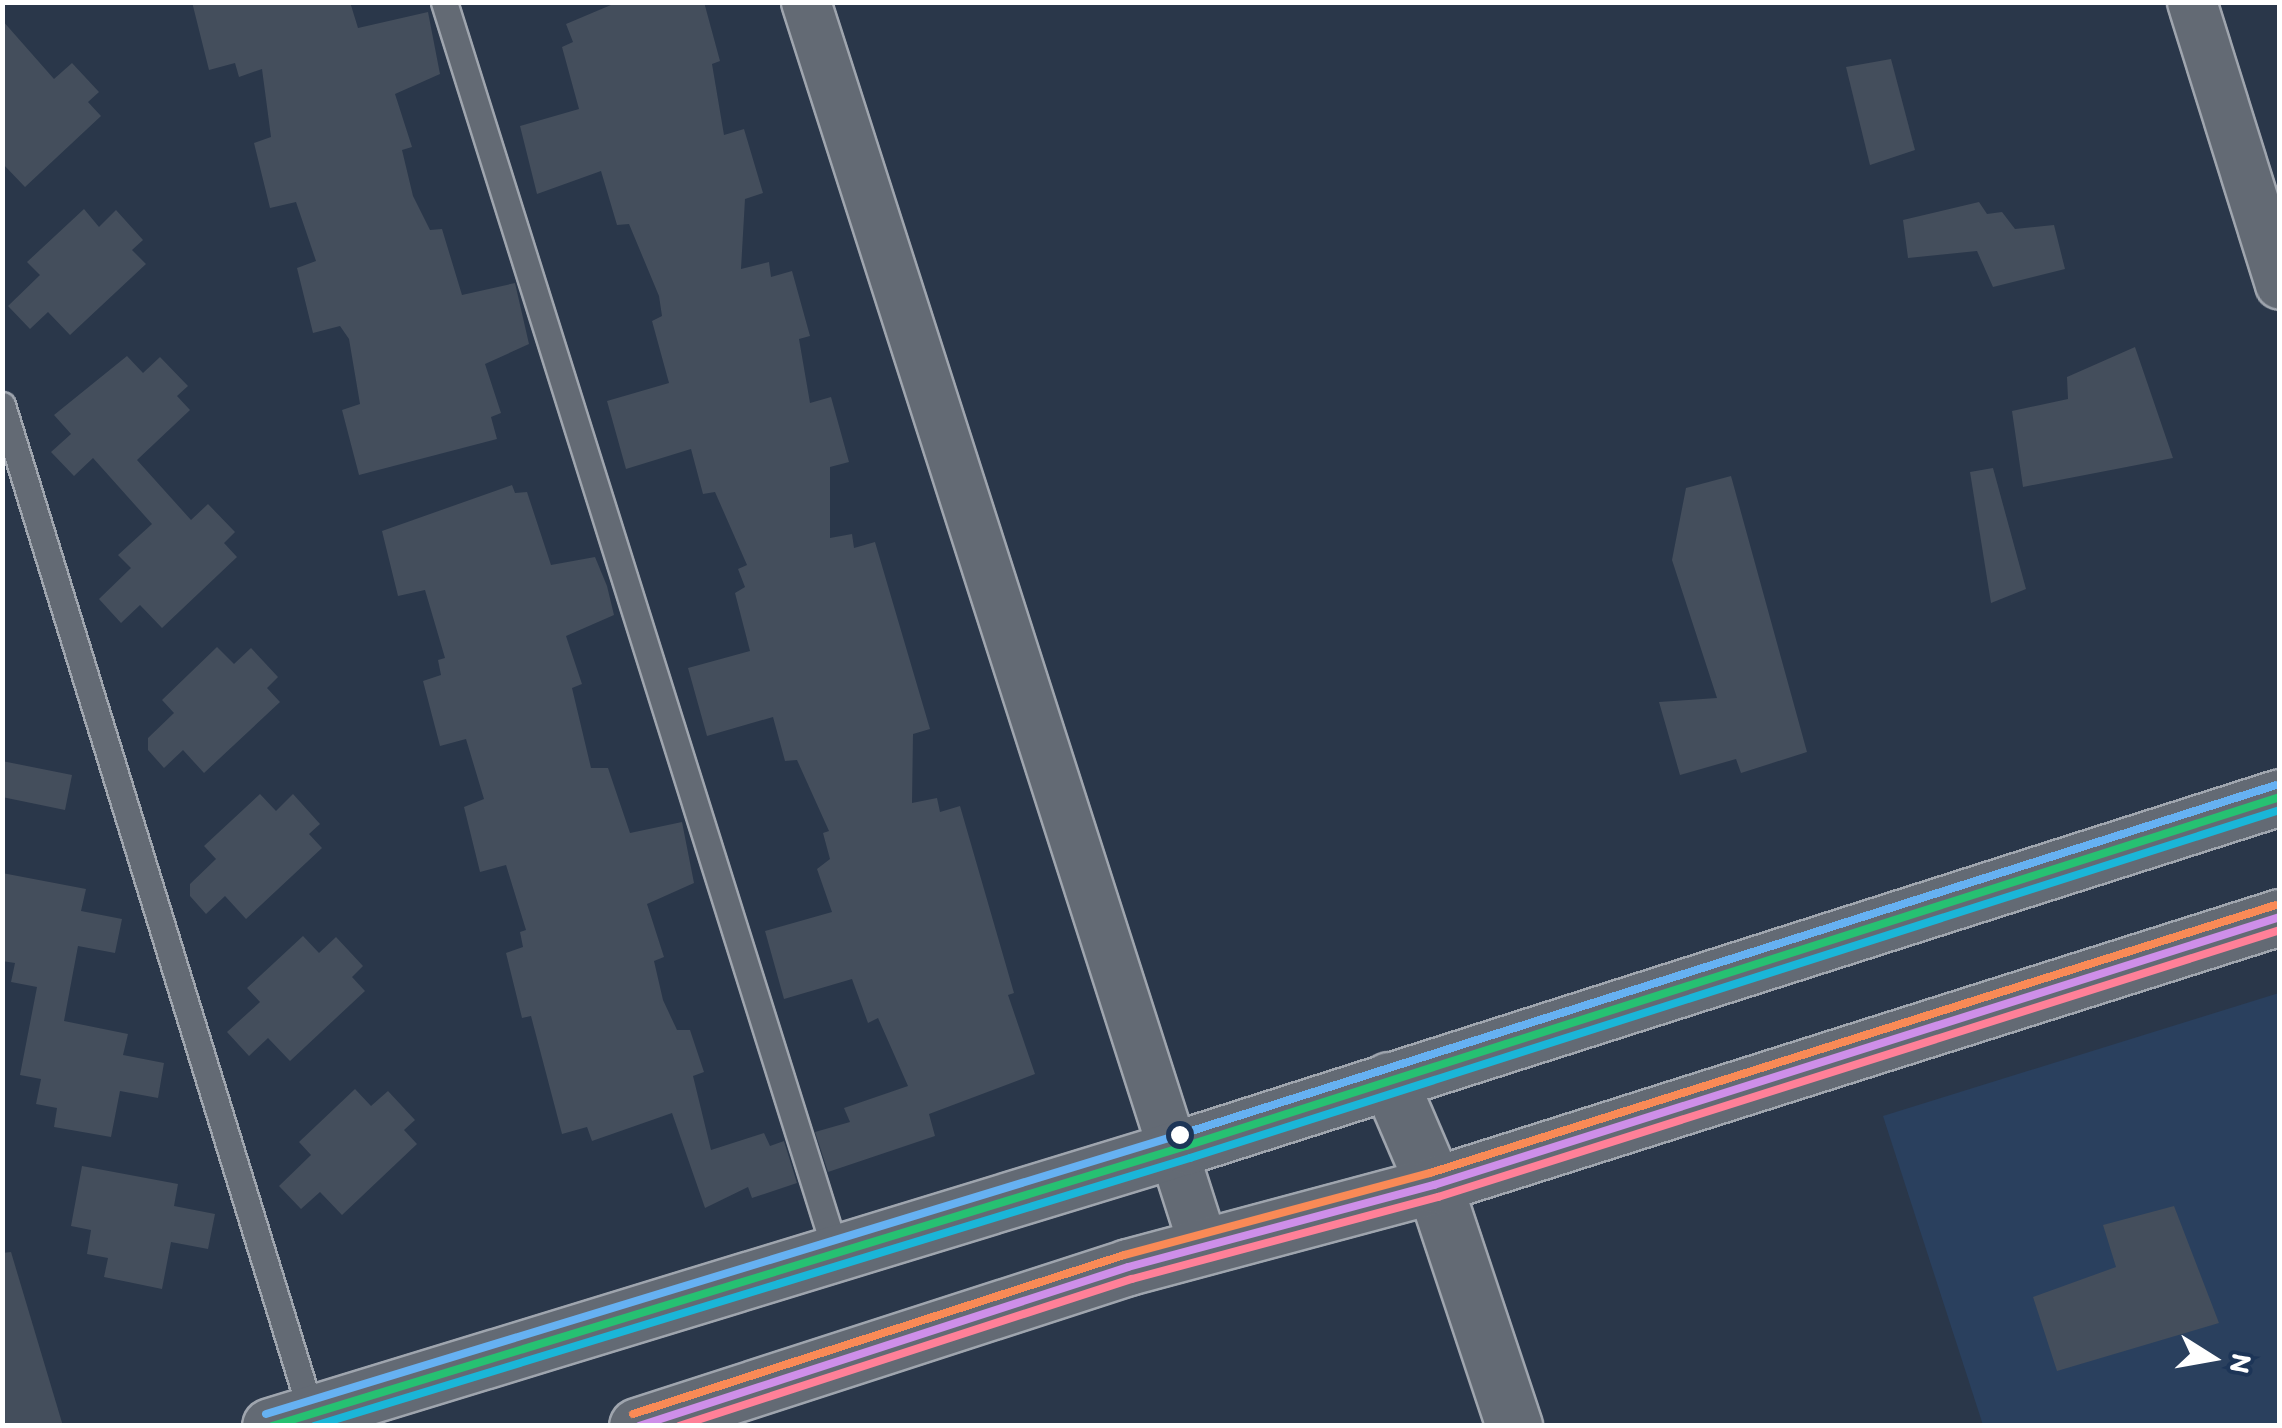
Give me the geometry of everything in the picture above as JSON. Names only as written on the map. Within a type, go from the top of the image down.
[{"type":"main road","points":[[290,1419],[1170,1150],[2280,797]]},
{"type":"main road","points":[[637,1426],[1203,1244],[1434,1185],[2280,917]]},
{"type":"main road","points":[[1389,1080],[1434,1185],[1514,1426]]},
{"type":"street","points":[[806,2],[1203,1244]]},
{"type":"street","points":[[2192,2],[2280,285]]},
{"type":"lane","points":[[444,2],[836,1253]]},
{"type":"lane","points":[[2,406],[290,1419]]},
{"type":"shaded area","points":[[2279,993],[2279,1425],[1983,1425],[1883,1116]]},
{"type":"building","points":[[192,2],[350,2],[358,28],[428,12],[440,74],[395,94],[412,147],[402,150],[413,196],[430,230],[442,229],[462,295],[515,283],[529,344],[485,364],[501,413],[491,417],[497,439],[359,475],[342,410],[360,404],[349,339],[340,326],[313,333],[297,268],[316,261],[296,202],[270,208],[254,143],[271,137],[262,69],[239,77],[235,63],[209,70]]},
{"type":"building","points":[[618,2],[704,2],[720,61],[712,64],[724,135],[744,129],[763,193],[745,199],[741,269],[769,262],[771,277],[792,271],[810,336],[799,339],[810,403],[831,397],[849,462],[830,467],[830,538],[852,534],[854,548],[875,542],[930,729],[913,734],[912,803],[937,798],[940,812],[960,806],[1014,993],[1008,995],[1035,1074],[929,1114],[935,1136],[828,1172],[815,1132],[850,1122],[844,1108],[908,1086],[878,1018],[868,1023],[852,979],[784,999],[765,931],[832,912],[817,869],[830,859],[823,833],[829,831],[797,760],[785,761],[773,717],[707,736],[688,668],[750,651],[735,593],[745,587],[738,569],[747,565],[715,492],[703,494],[691,449],[626,469],[607,401],[669,383],[652,321],[662,316],[659,296],[629,224],[617,225],[601,171],[537,194],[520,126],[579,109],[562,47],[573,42],[566,24]]},
{"type":"building","points":[[2,20],[54,79],[72,63],[99,92],[88,102],[101,116],[25,187],[2,163]]},
{"type":"building","points":[[1891,59],[1915,150],[1870,165],[1846,67]]},
{"type":"building","points":[[1979,202],[1987,214],[2002,212],[2015,229],[2054,225],[2065,269],[1993,287],[1977,251],[1908,258],[1903,220]]},
{"type":"building","points":[[84,209],[99,227],[116,210],[143,240],[132,250],[146,264],[70,335],[48,312],[30,329],[8,306],[40,275],[27,262]]},
{"type":"building","points":[[2135,347],[2173,458],[2023,487],[2012,411],[2068,399],[2067,377]]},
{"type":"building","points":[[127,356],[143,373],[160,357],[188,386],[177,396],[190,410],[137,460],[191,520],[208,504],[235,532],[224,543],[237,557],[162,628],[140,605],[121,623],[99,599],[131,568],[118,555],[152,524],[93,458],[74,476],[51,452],[71,434],[54,415]]},
{"type":"building","points":[[1993,468],[2026,589],[1991,603],[1970,472]]},
{"type":"building","points":[[1731,476],[1807,752],[1741,773],[1736,759],[1680,775],[1659,702],[1717,698],[1672,560],[1686,488]]},
{"type":"building","points":[[512,485],[515,493],[527,492],[551,565],[595,557],[607,586],[614,615],[566,636],[582,684],[572,688],[591,768],[608,768],[630,833],[682,822],[694,883],[647,904],[664,957],[654,961],[663,1000],[677,1030],[690,1030],[704,1072],[693,1076],[711,1150],[764,1133],[770,1146],[784,1141],[797,1183],[752,1198],[748,1187],[705,1208],[672,1113],[592,1141],[587,1127],[562,1134],[531,1016],[522,1018],[506,953],[523,947],[520,932],[526,930],[506,865],[480,872],[464,807],[484,799],[466,739],[440,746],[423,681],[441,675],[438,660],[445,658],[425,590],[398,596],[382,531]]},
{"type":"building","points":[[217,647],[234,664],[251,648],[278,677],[267,688],[280,702],[204,773],[183,750],[164,768],[148,750],[148,738],[174,713],[162,700]]},
{"type":"building","points":[[2,761],[72,775],[65,810],[2,797]]},
{"type":"building","points":[[260,794],[276,811],[293,794],[320,824],[309,834],[322,848],[246,919],[225,896],[206,914],[190,896],[190,884],[216,859],[204,846]]},
{"type":"building","points":[[2,873],[86,889],[81,911],[122,919],[115,953],[78,946],[64,1021],[128,1034],[123,1055],[164,1063],[158,1098],[120,1091],[111,1137],[54,1127],[57,1108],[36,1104],[41,1079],[20,1075],[37,987],[11,982],[15,963],[2,961]]},
{"type":"building","points":[[303,936],[319,953],[336,937],[363,966],[352,977],[365,991],[290,1061],[268,1038],[249,1056],[227,1032],[260,1002],[247,988]]},
{"type":"building","points":[[355,1089],[371,1106],[388,1091],[415,1120],[404,1130],[417,1144],[342,1215],[320,1192],[301,1209],[279,1186],[311,1155],[299,1142]]},
{"type":"building","points":[[82,1166],[178,1184],[174,1206],[215,1214],[208,1249],[171,1242],[162,1289],[104,1277],[108,1258],[87,1254],[91,1230],[71,1226]]},
{"type":"building","points":[[2174,1206],[2219,1323],[2057,1371],[2033,1297],[2116,1267],[2103,1225]]},
{"type":"building","points":[[11,1252],[63,1426],[2,1426],[2,1253]]},
{"type":"transit line","points":[[266,1414],[1182,1134],[2276,785]]},
{"type":"transit line","points":[[272,1426],[1186,1146],[2280,797]]},
{"type":"transit line","points":[[314,1426],[1190,1158],[2280,810]]},
{"type":"transit line","points":[[633,1414],[1124,1255],[1430,1173],[2276,905]]},
{"type":"transit line","points":[[639,1426],[1128,1267],[1434,1185],[2280,917]]},
{"type":"transit line","points":[[679,1426],[1132,1279],[1438,1197],[2280,930]]}]
